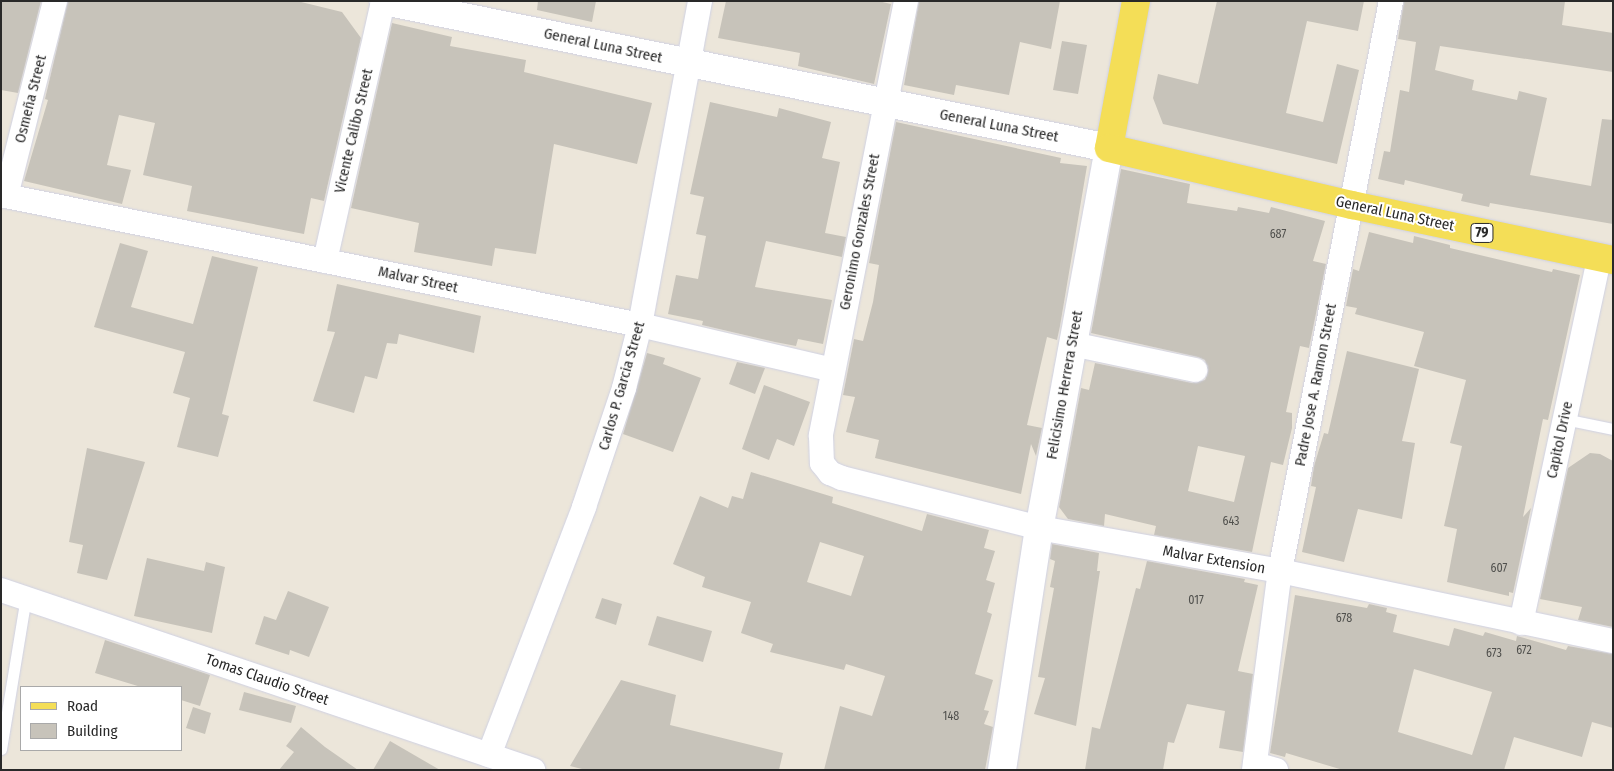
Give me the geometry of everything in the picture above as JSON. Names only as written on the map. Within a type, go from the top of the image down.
[{"type":"main road","name":"Felicisimo Herrera Street","points":[[1109,148],[1136,1]]},
{"type":"main road","name":"General Luna Street","points":[[1109,148],[1352,205],[1606,259]]},
{"type":"street","name":"Osmeña Street","points":[[4,196],[55,1]]},
{"type":"street","name":"General Luna Street","points":[[384,1],[884,104],[1109,148]]},
{"type":"street","name":"Vicente Calibo Street","points":[[325,261],[384,1]]},
{"type":"street","name":"Carlos P. Garcia Street","points":[[489,755],[596,473],[624,388],[640,325],[700,1]]},
{"type":"street","name":"Geronimo Gonzales Street","points":[[822,463],[820,443],[884,104],[906,1]]},
{"type":"street","name":"Padre Jose A. Ramon Street","points":[[1262,768],[1280,572],[1391,1]]},
{"type":"street","name":"Felicisimo Herrera Street","points":[[1002,770],[1039,528],[1109,148]]},
{"type":"street","name":"Malvar Street","points":[[4,196],[640,325],[834,370]]},
{"type":"street","name":"Capitol Drive","points":[[1521,622],[1564,419],[1606,259]]},
{"type":"street","points":[[1072,344],[1195,370]]},
{"type":"street","name":"Malvar Extension","points":[[822,463],[842,478],[1039,528],[1280,572],[1613,641]]},
{"type":"street","name":"Tomas Claudio Street","points":[[1,590],[533,770]]},
{"type":"lane","points":[[1564,419],[1613,429]]},
{"type":"lane","points":[[1,749],[26,597]]},
{"type":"building","points":[[1,1],[41,1],[18,93],[1,90]]},
{"type":"building","points":[[68,1],[297,1],[342,12],[361,38],[324,201],[311,198],[304,234],[187,211],[192,186],[143,175],[155,123],[119,115],[107,165],[131,170],[122,204],[24,181],[48,100],[45,99]]},
{"type":"building","points":[[538,1],[596,1],[592,22],[537,10]]},
{"type":"building","points":[[726,1],[878,1],[891,4],[874,84],[798,66],[800,53],[718,38]]},
{"type":"building","points":[[919,1],[1060,1],[1051,49],[1020,42],[1009,95],[956,85],[954,95],[904,85]]},
{"type":"building","points":[[1217,1],[1364,1],[1358,31],[1307,21],[1286,113],[1323,122],[1337,64],[1359,70],[1337,164],[1163,124],[1153,98],[1158,74],[1198,84]]},
{"type":"building","points":[[1404,1],[1565,1],[1562,25],[1613,33],[1613,72],[1440,46],[1435,70],[1474,80],[1472,90],[1517,100],[1519,91],[1547,98],[1530,175],[1591,186],[1602,119],[1613,120],[1613,224],[1490,203],[1489,207],[1461,201],[1463,194],[1405,180],[1404,185],[1378,179],[1384,151],[1390,152],[1400,90],[1409,92],[1416,42],[1398,39]]},
{"type":"building","points":[[392,23],[452,37],[450,46],[526,60],[524,72],[652,103],[637,164],[554,144],[536,254],[495,248],[492,266],[414,252],[419,223],[351,208]]},
{"type":"building","points":[[1062,41],[1087,45],[1078,94],[1053,90]]},
{"type":"building","points":[[710,102],[777,117],[779,108],[831,122],[822,158],[840,162],[825,233],[846,237],[842,257],[766,241],[755,287],[832,300],[823,344],[798,339],[796,346],[775,342],[702,325],[703,321],[668,314],[676,275],[698,279],[706,236],[696,234],[704,197],[690,194]]},
{"type":"building","points":[[896,122],[1061,158],[1060,163],[1087,166],[1057,340],[1047,337],[1027,425],[1042,428],[1036,456],[1031,444],[1021,494],[875,458],[879,440],[846,432],[855,397],[843,395],[854,339],[863,341],[873,302],[879,265],[869,263]]},
{"type":"building","points":[[1121,169],[1190,184],[1187,203],[1237,211],[1238,207],[1269,213],[1271,207],[1325,221],[1313,261],[1326,264],[1309,348],[1300,346],[1286,412],[1292,413],[1292,428],[1283,465],[1271,462],[1252,552],[1154,535],[1156,526],[1105,514],[1104,526],[1068,519],[1059,507],[1081,388],[1089,390],[1095,363],[1192,383],[1205,380],[1208,372],[1205,360],[1198,357],[1091,333]],"holes":[[[1198,446],[1245,456],[1234,502],[1188,491]]]},
{"type":"building","points":[[1369,232],[1413,243],[1414,236],[1450,245],[1450,248],[1552,272],[1553,269],[1580,275],[1548,420],[1543,419],[1523,517],[1531,508],[1513,593],[1509,592],[1509,596],[1447,582],[1457,529],[1444,526],[1462,446],[1450,443],[1466,380],[1414,366],[1424,332],[1355,314],[1357,308],[1346,306],[1353,269],[1359,271]]},
{"type":"building","points":[[120,243],[148,251],[131,307],[193,324],[212,256],[258,267],[222,414],[229,416],[218,457],[177,447],[190,398],[173,393],[185,352],[94,327]]},
{"type":"building","points":[[337,284],[481,316],[474,353],[399,334],[397,344],[387,343],[377,379],[365,376],[354,413],[313,401],[335,332],[327,331]]},
{"type":"building","points":[[1347,351],[1419,369],[1402,441],[1415,443],[1402,519],[1358,509],[1344,562],[1302,552],[1316,487],[1311,486],[1314,466],[1324,433],[1328,434]]},
{"type":"building","points":[[647,353],[665,358],[663,364],[701,378],[673,452],[623,434]]},
{"type":"building","points":[[737,362],[765,368],[755,394],[729,384]]},
{"type":"building","points":[[764,385],[810,402],[794,446],[777,439],[769,460],[742,449]]},
{"type":"building","points":[[87,448],[145,462],[107,580],[77,573],[83,545],[69,542]]},
{"type":"building","points":[[1590,453],[1600,454],[1613,461],[1613,627],[1578,620],[1582,607],[1540,599],[1568,468]]},
{"type":"building","points":[[751,472],[833,497],[832,503],[922,531],[927,514],[989,530],[984,548],[995,551],[986,580],[995,583],[987,612],[992,614],[975,674],[993,680],[984,710],[989,711],[984,724],[993,727],[985,770],[824,770],[840,706],[872,716],[885,676],[846,664],[844,670],[770,652],[773,644],[741,633],[751,602],[702,587],[705,577],[673,564],[700,496],[728,508],[732,496],[743,499]],"holes":[[[820,542],[864,556],[851,596],[807,582]]]},
{"type":"building","points":[[1052,544],[1099,553],[1097,571],[1100,571],[1076,726],[1034,714],[1045,678],[1038,677],[1054,588],[1050,587],[1055,561],[1050,559]]},
{"type":"building","points":[[147,558],[204,571],[206,562],[225,567],[212,633],[134,616]]},
{"type":"building","points":[[1147,561],[1245,579],[1244,582],[1258,585],[1238,671],[1253,674],[1243,752],[1219,748],[1225,711],[1187,704],[1174,743],[1168,742],[1163,770],[1085,770],[1092,727],[1100,729],[1136,588],[1140,589]]},
{"type":"building","points":[[288,591],[329,607],[309,657],[290,650],[289,655],[255,644],[264,616],[276,620]]},
{"type":"building","points":[[1295,595],[1367,608],[1369,604],[1387,608],[1386,612],[1397,615],[1393,632],[1449,646],[1454,628],[1483,636],[1485,632],[1516,641],[1517,636],[1566,650],[1568,646],[1613,654],[1613,728],[1592,722],[1582,757],[1514,737],[1504,770],[1343,770],[1286,753],[1285,757],[1270,753]],"holes":[[[1414,669],[1492,692],[1472,755],[1398,732]]]},
{"type":"building","points":[[602,598],[622,604],[616,625],[595,618]]},
{"type":"building","points":[[657,616],[712,631],[703,662],[648,645]]},
{"type":"building","points":[[105,640],[210,675],[200,706],[182,700],[182,686],[138,686],[95,673]]},
{"type":"building","points":[[621,680],[676,695],[670,725],[783,753],[779,770],[586,770],[570,766]]},
{"type":"building","points":[[244,692],[296,706],[291,723],[239,710]]},
{"type":"building","points":[[193,707],[211,713],[205,734],[186,728]]},
{"type":"building","points":[[301,727],[325,747],[358,770],[279,770],[294,752],[286,746]]},
{"type":"building","points":[[390,741],[440,770],[373,770]]}]
